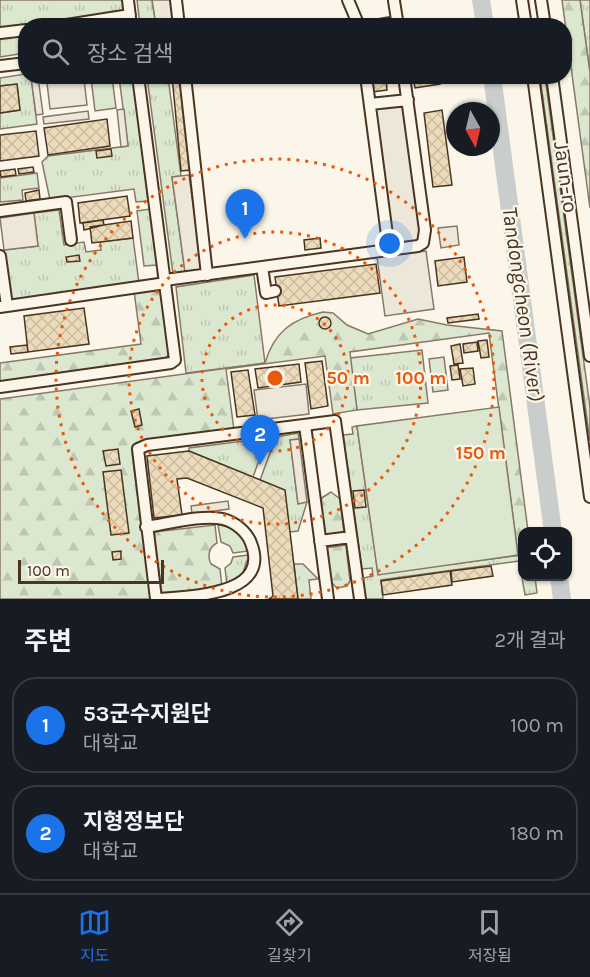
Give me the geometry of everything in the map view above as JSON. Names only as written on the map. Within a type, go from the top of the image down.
[{"type":"street","points":[[128,0],[130,18]]},
{"type":"street","points":[[176,0],[178,18]]},
{"type":"street","points":[[348,0],[356,18]]},
{"type":"street","points":[[522,0],[525,18]]},
{"type":"street","points":[[542,0],[544,18]]},
{"type":"street","points":[[394,1],[396,18]]},
{"type":"street","points":[[0,33],[18,31]]},
{"type":"street","points":[[0,66],[18,64]]},
{"type":"street","points":[[0,387],[171,363],[176,354],[139,84]]},
{"type":"street","points":[[186,84],[207,274]]},
{"type":"street","points":[[367,84],[389,250]]},
{"type":"street","points":[[0,256],[3,307],[207,274],[418,246],[423,243],[425,237],[405,84]]},
{"type":"street","name":"Jaun-ro","points":[[533,84],[590,497]]},
{"type":"street","name":"Jaun-ro","points":[[553,84],[590,356]]},
{"type":"street","points":[[370,104],[408,100]]},
{"type":"street","points":[[0,211],[66,202],[71,240]]},
{"type":"street","points":[[262,267],[266,293],[275,291]]},
{"type":"street","points":[[146,527],[223,519],[244,532],[253,553],[248,574],[230,589],[157,599],[146,527],[137,455],[142,446],[335,421],[360,599]]},
{"type":"street","points":[[305,425],[328,599]]},
{"type":"street","points":[[320,541],[351,537]]},
{"type":"green space","points":[[0,0],[123,0],[125,12],[78,18],[18,18],[18,26],[0,28]]},
{"type":"green space","points":[[137,0],[152,0],[155,18],[139,18]]},
{"type":"green space","points":[[562,0],[580,0],[590,73],[590,208],[572,74],[572,18],[564,18]]},
{"type":"green space","points":[[580,0],[590,0],[590,73]]},
{"type":"green space","points":[[18,34],[18,54],[0,57],[0,37]]},
{"type":"green space","points":[[18,75],[18,84],[32,84],[37,124],[0,129],[0,113],[20,110],[17,84],[0,86],[0,78]]},
{"type":"green space","points":[[92,84],[113,84],[116,108],[95,111]]},
{"type":"green space","points":[[120,84],[134,84],[148,201],[136,202],[134,189],[50,200],[42,162],[48,156],[128,146]]},
{"type":"green space","points":[[148,84],[169,84],[181,176],[172,177],[185,272],[173,274]]},
{"type":"green space","points":[[541,84],[546,84],[590,407],[590,441]]},
{"type":"green space","points":[[37,173],[39,188],[22,190],[23,200],[0,202],[0,178]]},
{"type":"green space","points":[[150,209],[157,265],[144,266],[137,211]]},
{"type":"green space","points":[[59,210],[64,245],[84,242],[86,252],[101,250],[100,242],[133,238],[139,283],[11,301],[4,250],[38,246],[34,213]]},
{"type":"green space","points":[[254,275],[265,363],[186,373],[176,287]]},
{"type":"green space","points":[[160,289],[163,293],[169,354],[163,361],[0,383],[0,363],[141,344],[134,291]]},
{"type":"green space","points":[[323,312],[333,313],[347,325],[368,334],[418,319],[447,325],[502,331],[527,527],[518,527],[518,555],[489,333],[350,352],[357,410],[333,414],[325,356],[226,369],[234,430],[138,443],[132,452],[151,599],[0,599],[0,399],[265,363],[279,335],[293,323]]},
{"type":"green space","points":[[422,350],[428,403],[357,410],[350,358]]},
{"type":"green space","points":[[444,357],[448,390],[433,392],[429,359]]},
{"type":"green space","points":[[499,407],[518,555],[378,575],[357,426]]},
{"type":"green space","points":[[357,426],[378,574],[518,556],[518,561],[381,580],[383,599],[365,599],[363,578],[373,576],[372,568],[362,569],[343,435],[353,434],[352,427]]},
{"type":"green space","points":[[298,433],[299,439],[290,440],[298,503],[307,502],[298,531],[290,532],[260,480],[276,437]]},
{"type":"green space","points":[[267,438],[253,477],[189,451],[189,448]]},
{"type":"green space","points":[[331,492],[340,499],[344,532],[324,535],[320,499]]},
{"type":"green space","points":[[215,525],[217,543],[211,549],[209,558],[211,564],[220,569],[222,587],[162,594],[154,532]]},
{"type":"green space","points":[[218,525],[229,527],[238,533],[249,551],[233,553],[230,546],[221,542]]},
{"type":"green space","points":[[346,545],[350,581],[347,586],[337,588],[330,581],[325,548]]},
{"type":"green space","points":[[249,555],[242,575],[227,585],[225,568],[231,563],[233,557]]},
{"type":"green space","points":[[294,564],[303,564],[318,579],[309,580],[311,599],[298,599]]},
{"type":"green space","points":[[523,581],[536,581],[537,593],[525,595]]},
{"type":"shaded area","points":[[152,0],[170,0],[172,18],[155,18]]},
{"type":"shaded area","points":[[32,84],[39,84],[43,114],[36,115]]},
{"type":"shaded area","points":[[47,84],[85,84],[87,105],[50,109]]},
{"type":"shaded area","points":[[403,104],[421,240],[393,243],[375,108]]},
{"type":"shaded area","points":[[124,109],[128,146],[121,147],[117,110]]},
{"type":"shaded area","points":[[88,111],[89,119],[44,124],[43,117]]},
{"type":"shaded area","points":[[189,175],[202,270],[185,272],[172,177]]},
{"type":"shaded area","points":[[34,213],[38,246],[4,250],[0,218]]},
{"type":"shaded area","points":[[457,226],[459,245],[441,248],[438,228]]},
{"type":"shaded area","points":[[426,251],[434,309],[385,316],[377,257]]},
{"type":"shaded area","points":[[306,384],[309,414],[258,420],[254,390]]},
{"type":"shaded area","points":[[299,439],[307,502],[298,504],[290,440]]},
{"type":"shaded area","points":[[228,501],[229,509],[192,514],[191,506]]},
{"type":"building","points":[[17,84],[20,110],[0,113],[0,86]]},
{"type":"building","points":[[173,84],[182,84],[190,170],[181,171]]},
{"type":"building","points":[[371,84],[387,84],[387,90],[372,92]]},
{"type":"building","points":[[414,84],[440,84],[415,88]]},
{"type":"building","points":[[442,110],[446,156],[448,156],[452,185],[433,187],[424,113]]},
{"type":"building","points":[[107,119],[110,146],[48,155],[44,128]]},
{"type":"building","points":[[36,131],[39,156],[0,161],[0,135]]},
{"type":"building","points":[[111,149],[112,156],[97,158],[96,151]]},
{"type":"building","points":[[33,167],[34,172],[19,174],[18,169]]},
{"type":"building","points":[[15,169],[16,175],[1,177],[0,171]]},
{"type":"building","points":[[39,190],[40,199],[26,201],[25,193]]},
{"type":"building","points":[[127,196],[130,216],[80,223],[78,203]]},
{"type":"building","points":[[103,220],[104,225],[84,230],[83,223]]},
{"type":"building","points":[[131,221],[133,238],[92,243],[90,227]]},
{"type":"building","points":[[320,238],[321,248],[305,250],[304,240]]},
{"type":"building","points":[[79,255],[80,261],[67,262],[66,257]]},
{"type":"building","points":[[464,257],[467,282],[438,286],[435,261]]},
{"type":"building","points":[[376,264],[380,293],[279,306],[275,277]]},
{"type":"building","points":[[84,308],[89,344],[28,352],[24,316]]},
{"type":"building","points":[[478,314],[479,319],[448,323],[447,318]]},
{"type":"building","points":[[325,317],[331,323],[325,329],[319,323]]},
{"type":"building","points":[[487,340],[489,357],[481,358],[478,341]]},
{"type":"building","points":[[477,342],[478,351],[464,353],[463,344]]},
{"type":"building","points":[[460,344],[463,363],[454,364],[451,346]]},
{"type":"building","points":[[27,345],[28,352],[11,354],[10,347]]},
{"type":"building","points":[[322,361],[328,406],[311,409],[305,363]]},
{"type":"building","points":[[299,364],[301,382],[258,388],[255,369]]},
{"type":"building","points":[[458,365],[460,379],[452,380],[450,366]]},
{"type":"building","points":[[473,368],[475,384],[463,386],[460,369]]},
{"type":"building","points":[[248,370],[255,415],[237,417],[231,372]]},
{"type":"building","points":[[139,409],[142,425],[135,427],[131,411]]},
{"type":"building","points":[[118,449],[120,464],[106,466],[103,451]]},
{"type":"building","points":[[189,451],[285,490],[298,599],[269,599],[273,596],[263,508],[187,478],[177,479],[182,515],[154,518],[147,456]]},
{"type":"building","points":[[121,470],[129,533],[111,535],[103,472]]},
{"type":"building","points":[[364,490],[366,507],[355,508],[353,491]]},
{"type":"building","points":[[121,551],[121,559],[113,560],[112,552]]},
{"type":"building","points":[[491,566],[493,576],[452,582],[451,571]]},
{"type":"building","points":[[450,571],[452,585],[383,595],[381,581]]},
{"type":"waterway","name":"Tandongcheon (River)","points":[[481,0],[484,18]]},
{"type":"waterway","name":"Tandongcheon (River)","points":[[493,84],[552,527]]},
{"type":"waterway","name":"Tandongcheon (River)","points":[[560,581],[562,599]]},
{"type":"place","name":"53군수지원단","points":[[245,239]]},
{"type":"place","name":"지형정보단","points":[[260,465]]}]
